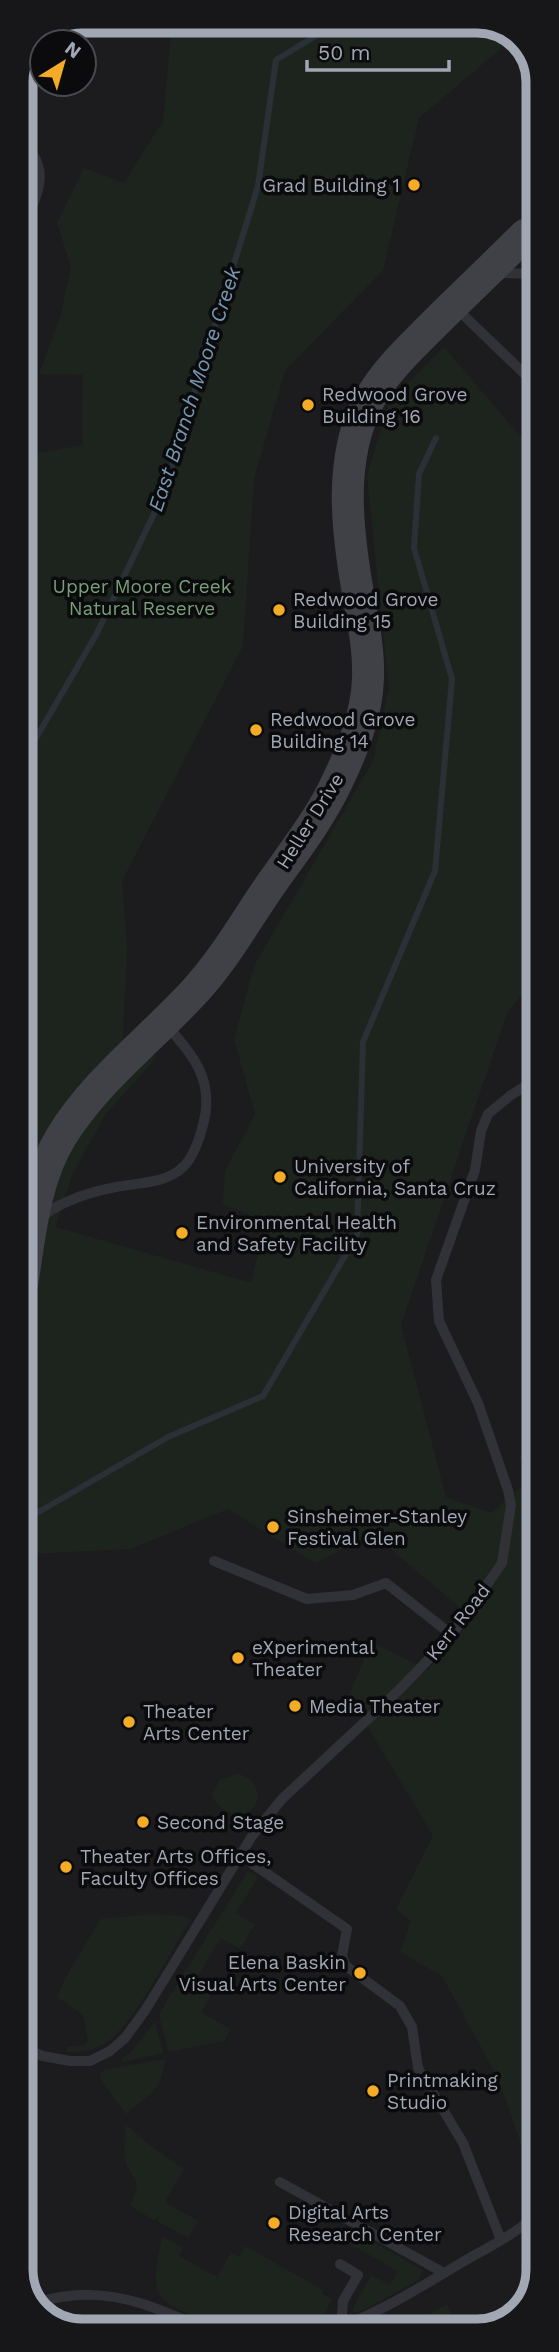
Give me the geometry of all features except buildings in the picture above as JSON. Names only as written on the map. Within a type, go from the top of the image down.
[{"type":"main road","name":"Heller Drive","points":[[33,1222],[44,1175],[60,1138],[91,1096],[165,1023],[214,968],[335,786],[363,715],[368,681],[368,652],[349,528],[349,467],[356,432],[367,404],[383,379],[487,272],[526,241]]},
{"type":"street","points":[[33,167],[33,189]]},
{"type":"lane","points":[[487,272],[526,274]]},
{"type":"lane","points":[[453,305],[526,375]]},
{"type":"lane","points":[[33,1228],[50,1210],[81,1195],[116,1186],[158,1182],[188,1163],[198,1143],[205,1118],[207,1088],[186,1046],[165,1023]]},
{"type":"lane","name":"Kerr Road","points":[[33,2052],[69,2061],[90,2061],[110,2051],[125,2038],[146,2009],[252,1836],[282,1799],[399,1690],[452,1635],[502,1563],[511,1505],[509,1490],[478,1403],[439,1321],[436,1280],[475,1170],[481,1131],[488,1114],[526,1086]]},
{"type":"lane","points":[[214,1561],[307,1599],[353,1595],[386,1583],[452,1635]]},
{"type":"lane","points":[[240,1855],[346,1929],[342,1956],[346,1966],[400,2006],[412,2027],[418,2068],[463,2143],[501,2240]]},
{"type":"lane","points":[[281,2182],[444,2273]]},
{"type":"lane","points":[[361,2319],[501,2240],[526,2222]]},
{"type":"lane","points":[[338,2319],[343,2301],[358,2275],[340,2264]]},
{"type":"lane","points":[[44,2300],[61,2296],[115,2297],[145,2304],[182,2319]]},
{"type":"shaded area","name":"University of California, Santa Cruz","points":[[98,33],[480,33],[495,37],[514,50],[523,67],[526,82],[525,2279],[519,2294],[509,2307],[495,2315],[476,2319],[79,2319],[50,2307],[40,2294],[33,2270],[33,98],[98,98]]},
{"type":"green space","name":"Upper Moore Creek Natural Reserve","points":[[171,33],[480,33],[507,44],[419,118],[383,270],[285,371],[254,479],[243,646],[122,881],[127,945],[123,1038],[156,1058],[106,1114],[73,1173],[55,1227],[251,1283],[266,1222],[223,1204],[225,1171],[255,1114],[234,1039],[254,966],[373,761],[389,689],[367,475],[389,402],[444,347],[526,443],[526,990],[507,1013],[401,1325],[446,1497],[491,1513],[526,1482],[526,1905],[522,1907],[526,1912],[526,2148],[522,2147],[499,2080],[442,1976],[400,1952],[411,1921],[396,1909],[433,1836],[349,1696],[371,1642],[427,1670],[473,1619],[373,1534],[315,1563],[228,1509],[130,1549],[33,1554],[33,454],[82,445],[83,375],[39,374],[60,317],[71,267],[57,223],[84,168],[124,183],[163,121]]},
{"type":"green space","points":[[526,1451],[526,1465],[519,1458]]},
{"type":"green space","points":[[237,1774],[248,1778],[258,1794],[252,1810],[236,1815],[218,1805],[212,1794],[220,1780]]},
{"type":"green space","points":[[248,1871],[258,1877],[236,1913],[255,1925],[240,1949],[221,1938],[197,1977],[215,1988],[201,2012],[230,2029],[225,2041],[168,2052],[159,2014]]},
{"type":"green space","points":[[153,1914],[191,1919],[152,1985],[118,2033],[97,2047],[65,2052],[68,2047],[83,2046],[88,2040],[83,2015],[57,1997],[98,1923],[101,1919]]},
{"type":"green space","points":[[155,2021],[163,2053],[123,2062],[122,2059],[132,2051]]},
{"type":"green space","points":[[165,2059],[161,2078],[153,2091],[126,2114],[100,2079],[104,2070]]},
{"type":"green space","points":[[126,2125],[184,2169],[165,2202],[198,2221],[188,2238],[157,2221],[159,2218],[154,2220],[130,2206],[137,2184],[125,2159]]},
{"type":"green space","points":[[354,2232],[423,2270],[419,2280],[358,2313],[353,2312],[353,2308],[371,2275],[390,2285],[398,2271],[348,2243]]},
{"type":"green space","points":[[162,2236],[183,2248],[179,2256],[217,2277],[231,2252],[239,2257],[245,2246],[323,2290],[322,2294],[332,2299],[322,2319],[205,2319],[186,2313],[164,2299],[156,2285]]},
{"type":"green space","points":[[447,2304],[453,2319],[421,2319]]},
{"type":"waterway","name":"East Branch Moore Creek","points":[[33,743],[97,633],[162,497],[258,186],[276,60],[320,33]]},
{"type":"waterway","name":"East Branch Moore Creek","points":[[33,1514],[168,1437],[263,1396],[357,1235],[363,1042],[435,871],[452,679],[414,548],[419,474],[436,438]]},
{"type":"place","name":"Grad Building 1","points":[[414,185]]},
{"type":"place","name":"Redwood Grove Building 16","points":[[308,405]]},
{"type":"place","name":"Redwood Grove Building 15","points":[[279,610]]},
{"type":"place","name":"Redwood Grove Building 14","points":[[256,730]]},
{"type":"place","name":"University of California, Santa Cruz","points":[[280,1177]]},
{"type":"place","name":"Environmental Health and Safety Facility","points":[[182,1233]]},
{"type":"place","name":"Sinsheimer-Stanley Festival Glen","points":[[273,1527]]},
{"type":"place","name":"eXperimental Theater","points":[[238,1658]]},
{"type":"place","name":"Media Theater","points":[[295,1706]]},
{"type":"place","name":"Theater Arts Center","points":[[129,1722]]},
{"type":"place","name":"Second Stage","points":[[143,1822]]},
{"type":"place","name":"Theater Arts Offices, Faculty Offices","points":[[66,1867]]},
{"type":"place","name":"Elena Baskin Visual Arts Center","points":[[360,1973]]},
{"type":"place","name":"Printmaking Studio","points":[[373,2091]]},
{"type":"place","name":"Digital Arts Research Center","points":[[274,2223]]}]
